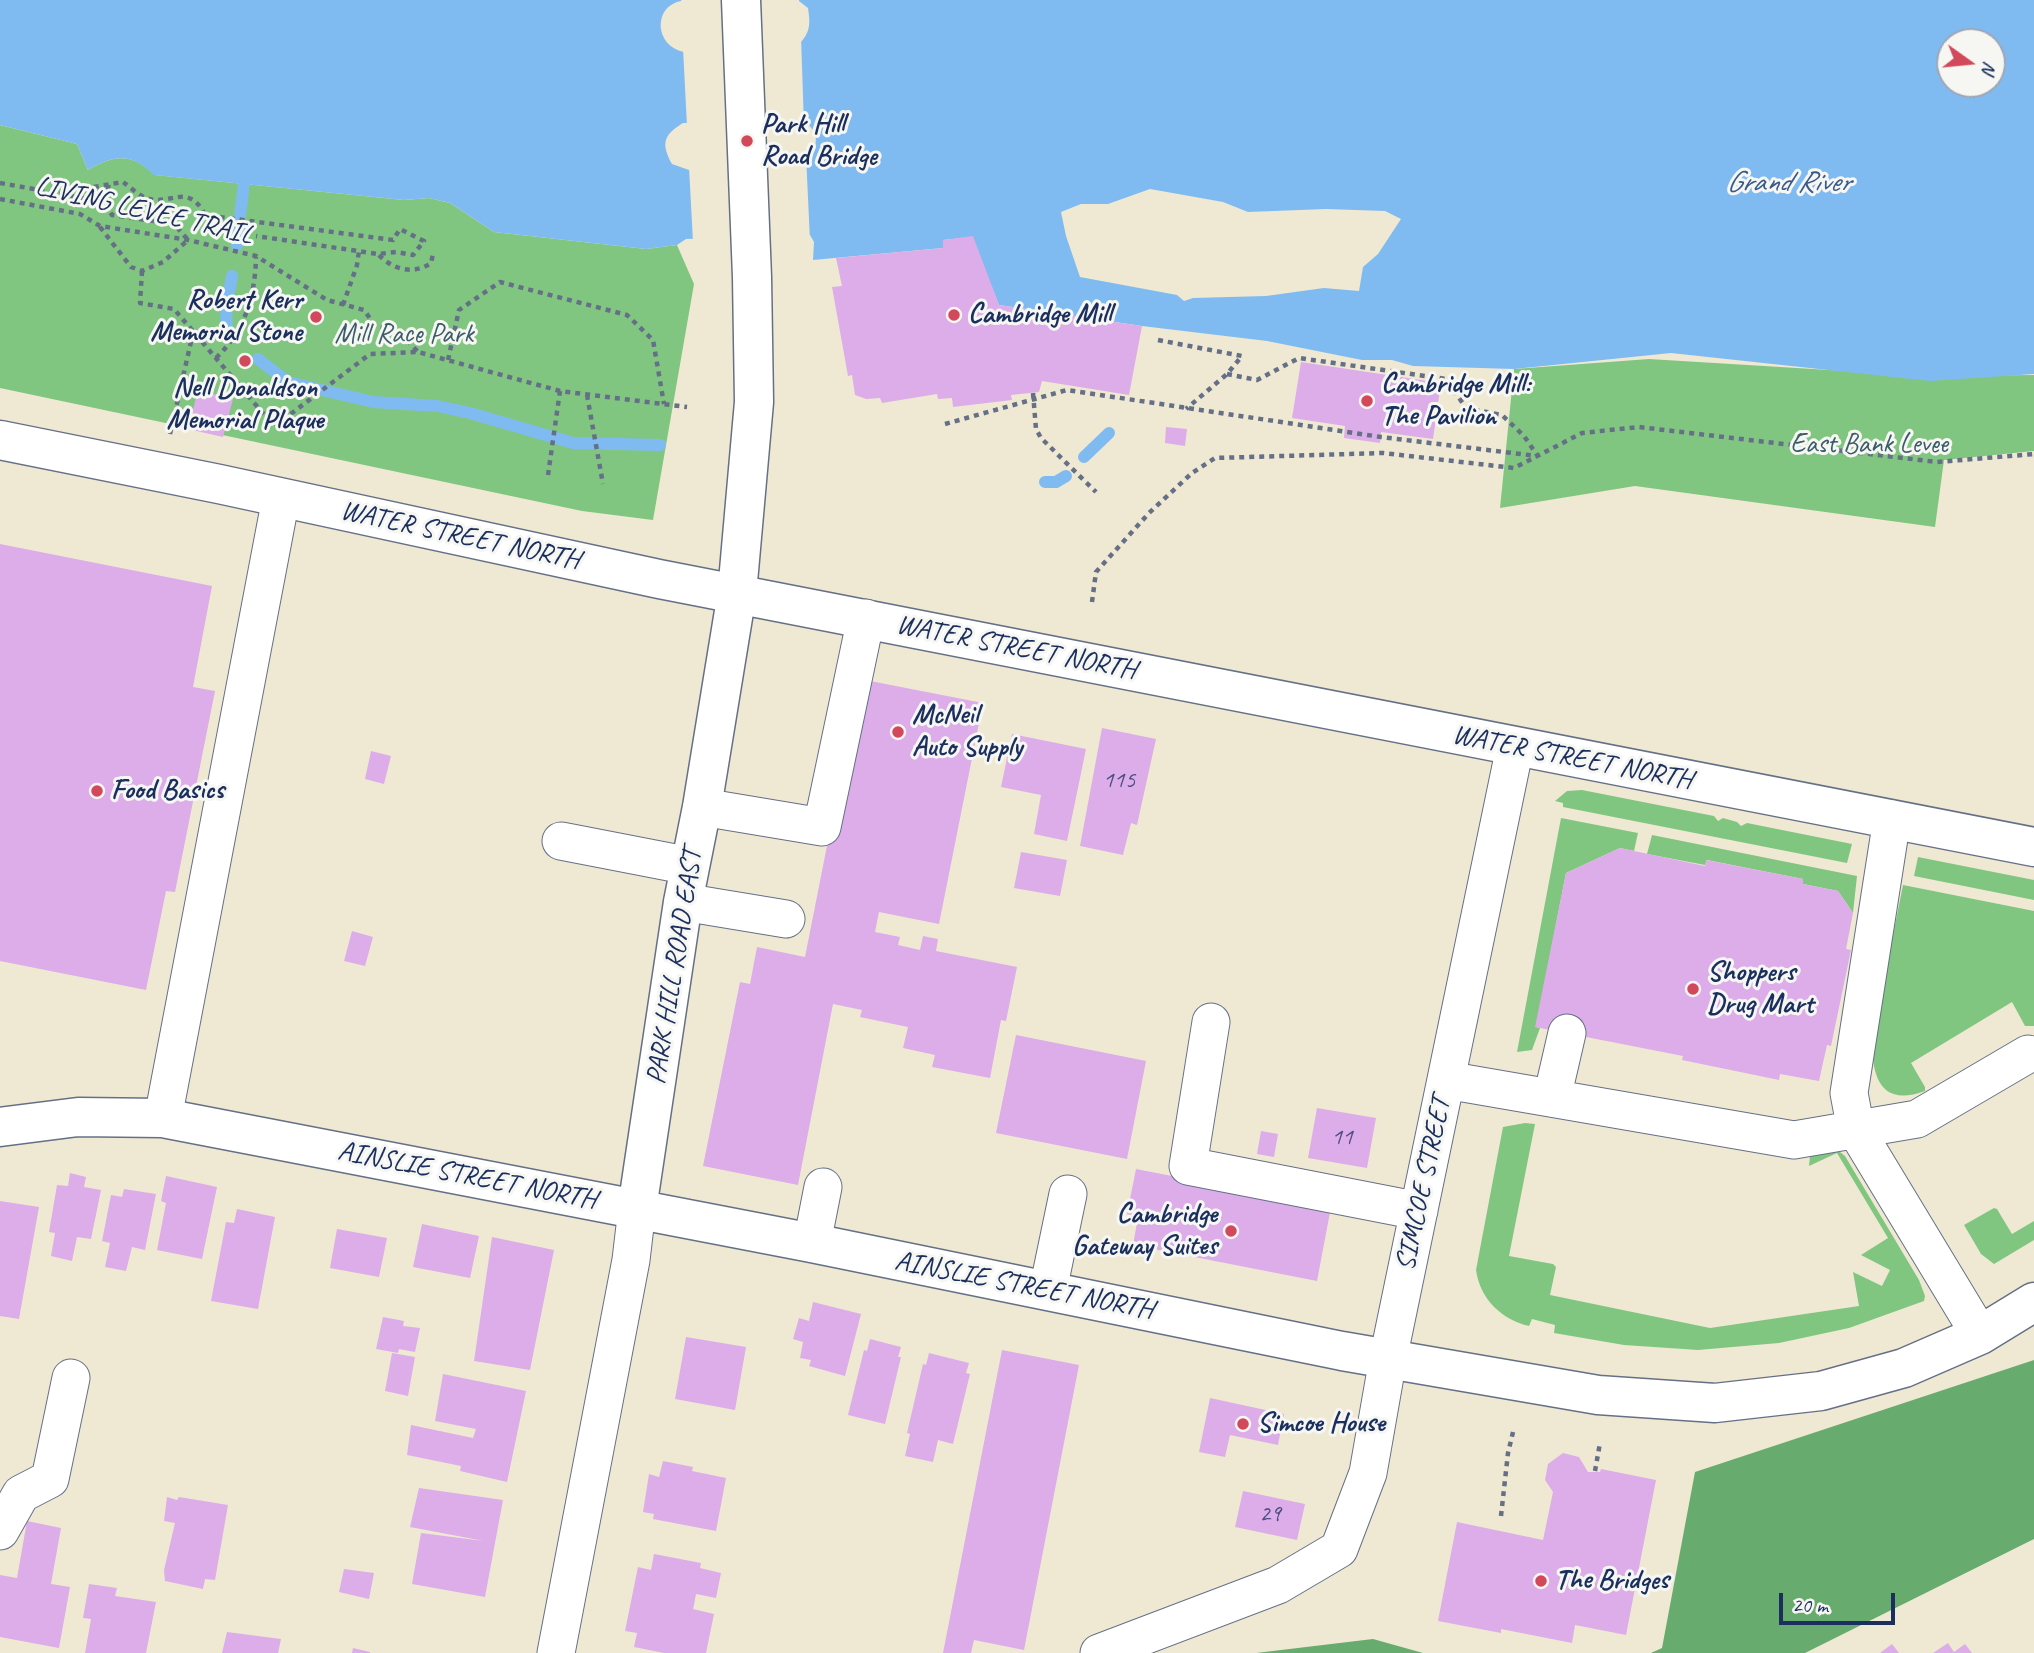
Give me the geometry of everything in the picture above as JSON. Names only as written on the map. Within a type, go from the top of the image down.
[{"type":"main road","name":"PARK HILL ROAD EAST","points":[[637,1209],[686,884],[702,807],[737,593],[754,402],[741,0]]},
{"type":"main road","name":"WATER STREET NORTH","points":[[0,440],[659,579],[2034,847]]},
{"type":"main road","name":"AINSLIE STREET NORTH","points":[[0,1127],[78,1117],[163,1118],[812,1243],[1388,1359],[1598,1395],[1715,1403],[1821,1391],[1904,1368],[1980,1335],[2034,1302]]},
{"type":"street","points":[[163,1118],[281,498]]},
{"type":"street","points":[[702,807],[821,827],[866,618]]},
{"type":"street","name":"SIMCOE STREET","points":[[1099,1653],[1278,1585],[1339,1549],[1368,1473],[1388,1359],[1516,747]]},
{"type":"street","points":[[1892,819],[1849,1093],[1856,1130],[1980,1335]]},
{"type":"street","points":[[561,841],[786,919]]},
{"type":"street","points":[[1211,1022],[1188,1166],[1419,1211]]},
{"type":"street","points":[[1552,1098],[1567,1033]]},
{"type":"street","points":[[1446,1080],[1794,1140],[1917,1119],[2028,1054]]},
{"type":"street","points":[[812,1243],[824,1187]]},
{"type":"street","points":[[1048,1290],[1068,1194]]},
{"type":"street","name":"PARK HILL ROAD EAST","points":[[556,1653],[631,1261],[637,1209]]},
{"type":"street","points":[[0,1531],[21,1494],[50,1479],[71,1378]]},
{"type":"path","points":[[0,183],[84,198],[94,187],[123,182],[147,199],[183,196],[194,201],[205,215],[393,240],[400,229],[424,241],[413,254],[379,254],[256,236]]},
{"type":"path","points":[[100,226],[131,267],[142,271],[163,262],[188,240],[174,224],[112,215],[106,204],[109,183]]},
{"type":"path","name":"LIVING LEVEE TRAIL","points":[[0,200],[80,214],[100,226],[188,240],[256,256],[327,300],[364,310],[374,324],[402,335],[418,352]]},
{"type":"path","points":[[343,304],[359,251]]},
{"type":"path","points":[[379,254],[386,263],[405,270],[424,268],[431,263],[433,254]]},
{"type":"path","points":[[142,271],[140,303],[174,309],[216,358],[242,327],[255,281],[256,256]]},
{"type":"path","points":[[448,360],[459,310],[500,282],[627,315],[653,340],[664,404]]},
{"type":"path","points":[[170,435],[193,332]]},
{"type":"path","points":[[1158,340],[1241,356],[1227,374],[1186,409]]},
{"type":"path","name":"LIVING LEVEE TRAIL","points":[[216,358],[273,425],[370,354],[418,352],[560,391],[687,407]]},
{"type":"path","points":[[1227,374],[1257,380],[1299,358],[1446,379],[1466,408],[1502,415],[1524,436],[1537,456]]},
{"type":"path","points":[[945,424],[1034,397],[1067,390],[1186,409],[1537,456]]},
{"type":"path","points":[[548,475],[560,391]]},
{"type":"path","points":[[587,395],[603,484]]},
{"type":"path","points":[[1034,397],[1036,429],[1041,438],[1096,492]]},
{"type":"path","points":[[1092,602],[1096,572],[1149,513],[1192,474],[1215,458],[1383,453],[1514,468],[1582,433],[1639,427],[1937,462],[2034,454]]},
{"type":"path","points":[[1502,1516],[1508,1453],[1514,1428]]},
{"type":"path","points":[[1594,1471],[1600,1443]]},
{"type":"green space","name":"Mill Race Park","points":[[0,125],[77,144],[88,170],[107,161],[123,158],[139,163],[155,175],[404,200],[429,198],[450,203],[494,232],[646,249],[677,245],[694,284],[653,520],[582,511],[0,388]]},
{"type":"green space","name":"East Bank Levee","points":[[1649,359],[1928,376],[2034,375],[2034,451],[1944,460],[1935,527],[1635,486],[1500,508],[1514,369]]},
{"type":"green space","points":[[1582,790],[1714,816],[1718,821],[1723,818],[1741,826],[1747,823],[1852,844],[1847,863],[1563,807],[1563,803],[1555,801],[1567,791]]},
{"type":"green space","points":[[1561,818],[1638,833],[1634,851],[1620,848],[1566,873],[1536,1027],[1540,1028],[1532,1050],[1517,1052]]},
{"type":"green space","points":[[1652,835],[1857,876],[1853,913],[1838,891],[1803,884],[1803,879],[1707,860],[1705,865],[1647,854]]},
{"type":"green space","points":[[1918,857],[2034,880],[2034,900],[1914,876]]},
{"type":"green space","points":[[1903,885],[2034,911],[2034,1026],[2025,1026],[2012,1002],[1911,1063],[1925,1091],[1910,1095],[1898,1095],[1882,1086],[1872,1054],[1872,1040]]},
{"type":"green space","points":[[1535,1124],[1509,1256],[1553,1264],[1556,1267],[1550,1295],[1710,1328],[1859,1306],[1853,1272],[1882,1286],[1890,1270],[1861,1255],[1888,1238],[1837,1153],[1809,1166],[1813,1151],[1835,1148],[1845,1156],[1919,1280],[1925,1296],[1924,1301],[1849,1328],[1779,1343],[1698,1350],[1624,1345],[1554,1333],[1555,1325],[1532,1319],[1529,1326],[1510,1319],[1487,1299],[1476,1270],[1503,1127]]},
{"type":"green space","points":[[1994,1208],[2012,1234],[2034,1221],[2034,1240],[1994,1264],[1981,1254],[1964,1225]]},
{"type":"green space","points":[[2034,1360],[2034,1539],[1805,1653],[1651,1653],[1662,1648],[1695,1472]]},
{"type":"green space","points":[[1373,1639],[1423,1653],[1256,1653]]},
{"type":"water","name":"Grand River","points":[[0,0],[2034,0],[2034,374],[1930,381],[1671,353],[1514,369],[1413,366],[1392,360],[1362,360],[1267,341],[999,305],[972,237],[943,240],[943,248],[813,260],[814,242],[810,235],[686,239],[677,245],[646,249],[494,232],[450,203],[429,198],[404,200],[154,175],[138,163],[123,158],[107,161],[88,170],[77,144],[0,125]],"holes":[[[681,1],[799,1],[808,8],[809,26],[801,42],[684,52],[667,42],[662,35],[661,26],[665,10]],[[804,121],[813,130],[816,140],[806,160],[689,170],[672,164],[666,151],[668,136],[683,123]],[[1150,189],[1223,202],[1248,212],[1326,209],[1385,211],[1401,219],[1378,254],[1363,267],[1359,291],[1324,288],[1266,296],[1193,298],[1184,301],[1177,295],[1080,277],[1061,212],[1081,204],[1108,204]]]},
{"type":"pier","points":[[681,0],[799,0],[799,6],[682,4]]},
{"type":"pier","points":[[801,37],[804,126],[687,126],[683,48]]},
{"type":"pier","points":[[806,155],[810,241],[808,238],[693,242],[689,167]]},
{"type":"building","name":"Cambridge Mill","points":[[973,236],[999,305],[1142,326],[1129,395],[1042,381],[1039,392],[1011,395],[1012,400],[953,407],[952,398],[938,399],[937,394],[882,403],[880,398],[866,399],[855,395],[852,375],[848,376],[832,287],[842,286],[836,258],[943,248],[943,240]]},
{"type":"building","name":"Cambridge Mill: The Pavilion","points":[[1301,362],[1441,383],[1433,439],[1381,432],[1380,443],[1344,438],[1345,426],[1292,418]]},
{"type":"building","points":[[198,390],[233,399],[223,437],[188,429]]},
{"type":"building","points":[[1166,427],[1187,429],[1185,446],[1165,443]]},
{"type":"building","name":"Food Basics","points":[[0,544],[212,586],[193,687],[215,691],[175,892],[166,891],[146,990],[0,961]]},
{"type":"building","points":[[860,679],[983,703],[939,924],[879,912],[875,932],[900,937],[898,945],[920,950],[923,936],[938,939],[936,951],[1017,967],[1006,1021],[1001,1020],[990,1078],[932,1067],[935,1055],[903,1048],[908,1027],[860,1017],[862,1010],[833,1004],[798,1185],[703,1166],[740,982],[750,984],[757,947],[805,957]]},
{"type":"building","points":[[1102,728],[1156,739],[1137,825],[1131,823],[1123,855],[1080,846]]},
{"type":"building","points":[[1012,734],[1086,749],[1067,841],[1034,834],[1041,795],[1001,787]]},
{"type":"building","points":[[371,751],[391,756],[384,784],[365,779]]},
{"type":"building","name":"Shoppers Drug Mart","points":[[1620,848],[1705,866],[1706,860],[1803,879],[1803,884],[1838,891],[1853,913],[1846,949],[1851,950],[1831,1046],[1827,1045],[1819,1081],[1780,1074],[1779,1080],[1682,1060],[1683,1056],[1535,1027],[1566,873]]},
{"type":"building","points":[[1021,852],[1067,860],[1060,896],[1014,888]]},
{"type":"building","points":[[352,931],[373,937],[365,966],[344,961]]},
{"type":"building","points":[[1016,1035],[1146,1061],[1127,1159],[996,1133]]},
{"type":"building","points":[[1317,1108],[1376,1118],[1367,1168],[1308,1158]]},
{"type":"building","points":[[1261,1131],[1278,1134],[1274,1157],[1257,1154]]},
{"type":"building","name":"Cambridge Gateway Suites","points":[[1136,1169],[1331,1207],[1317,1281],[1133,1245],[1138,1217],[1127,1214]]},
{"type":"building","points":[[70,1173],[86,1177],[84,1187],[101,1190],[91,1239],[77,1237],[72,1261],[51,1256],[55,1233],[49,1232],[57,1185],[68,1186]]},
{"type":"building","points":[[166,1176],[217,1187],[202,1259],[157,1250],[166,1203],[161,1201]]},
{"type":"building","points":[[124,1189],[156,1194],[145,1250],[132,1247],[126,1271],[105,1267],[110,1243],[102,1241],[111,1195],[122,1197]]},
{"type":"building","points":[[0,1201],[39,1207],[19,1319],[0,1316]]},
{"type":"building","points":[[237,1209],[275,1217],[258,1309],[211,1301],[226,1222],[234,1223]]},
{"type":"building","points":[[422,1224],[479,1236],[470,1278],[413,1267]]},
{"type":"building","points":[[337,1229],[387,1238],[379,1277],[330,1268]]},
{"type":"building","points":[[492,1237],[554,1250],[530,1370],[474,1361]]},
{"type":"building","points":[[813,1302],[861,1314],[845,1376],[809,1366],[811,1360],[800,1358],[803,1342],[793,1339],[799,1318],[809,1321]]},
{"type":"building","points":[[383,1317],[404,1321],[403,1326],[420,1328],[415,1352],[399,1349],[398,1353],[376,1349]]},
{"type":"building","points":[[686,1337],[746,1347],[735,1410],[675,1399]]},
{"type":"building","points":[[870,1339],[901,1347],[885,1424],[848,1415],[864,1350],[867,1351]]},
{"type":"building","points":[[1002,1350],[1079,1365],[1024,1650],[974,1640],[971,1653],[943,1653]]},
{"type":"building","points":[[392,1353],[415,1357],[408,1396],[385,1391]]},
{"type":"building","points":[[929,1353],[969,1363],[966,1373],[970,1374],[953,1444],[938,1440],[933,1462],[905,1456],[910,1434],[907,1433],[923,1364],[926,1365]]},
{"type":"building","points":[[443,1374],[526,1391],[507,1482],[460,1471],[461,1466],[407,1455],[411,1425],[473,1438],[476,1429],[435,1421]]},
{"type":"building","name":"Simcoe House","points":[[1210,1398],[1284,1414],[1278,1445],[1230,1435],[1225,1457],[1199,1452]]},
{"type":"building","name":"The Bridges","points":[[1563,1453],[1579,1457],[1588,1472],[1600,1472],[1601,1469],[1656,1480],[1626,1635],[1575,1625],[1572,1643],[1501,1629],[1501,1633],[1438,1621],[1457,1522],[1543,1540],[1553,1492],[1545,1480],[1548,1464]]},
{"type":"building","points":[[663,1461],[726,1478],[716,1531],[653,1519],[654,1514],[643,1512],[649,1474],[659,1477]]},
{"type":"building","points":[[419,1488],[503,1500],[485,1597],[412,1584],[421,1533],[484,1541],[410,1527]]},
{"type":"building","points":[[1243,1491],[1305,1504],[1297,1540],[1235,1527]]},
{"type":"building","points":[[167,1497],[228,1505],[215,1580],[205,1579],[203,1589],[165,1581],[164,1570],[175,1523],[164,1521]]},
{"type":"building","points":[[27,1521],[61,1528],[51,1584],[70,1587],[59,1648],[0,1637],[0,1575],[17,1578]]},
{"type":"building","points":[[654,1554],[701,1563],[700,1568],[721,1573],[716,1598],[696,1594],[693,1609],[714,1614],[706,1653],[664,1653],[634,1647],[637,1633],[625,1631],[638,1567],[651,1570]]},
{"type":"building","points":[[344,1569],[374,1573],[369,1599],[339,1592]]},
{"type":"building","points":[[89,1584],[117,1588],[115,1596],[156,1602],[146,1653],[85,1653],[91,1619],[83,1618]]},
{"type":"building","points":[[227,1632],[281,1639],[278,1653],[222,1653]]},
{"type":"building","points":[[1948,1643],[1954,1652],[1965,1644],[1972,1653],[1933,1653]]},
{"type":"building","points":[[1892,1644],[1899,1653],[1880,1653]]},
{"type":"building","points":[[353,1648],[370,1652],[370,1653],[352,1653]]},
{"type":"waterway","points":[[240,216],[246,167]]},
{"type":"waterway","points":[[237,245],[239,225]]},
{"type":"waterway","points":[[227,331],[226,309],[232,276]]},
{"type":"waterway","points":[[258,359],[288,382],[373,402],[437,406],[573,443],[660,445]]},
{"type":"waterway","points":[[1084,457],[1109,433]]},
{"type":"waterway","points":[[1045,482],[1056,482],[1066,476]]},
{"type":"place","name":"Park Hill Road Bridge","points":[[747,141]]},
{"type":"place","name":"Cambridge Mill","points":[[954,315]]},
{"type":"place","name":"Robert Kerr Memorial Stone","points":[[316,317]]},
{"type":"place","name":"Nell Donaldson Memorial Plaque","points":[[245,361]]},
{"type":"place","name":"Cambridge Mill: The Pavilion","points":[[1367,401]]},
{"type":"place","name":"McNeil Auto Supply","points":[[898,732]]},
{"type":"place","name":"Food Basics","points":[[97,791]]},
{"type":"place","name":"Shoppers Drug Mart","points":[[1693,989]]},
{"type":"place","name":"Cambridge Gateway Suites","points":[[1231,1231]]},
{"type":"place","name":"Simcoe House","points":[[1243,1424]]},
{"type":"place","name":"The Bridges","points":[[1541,1581]]}]
